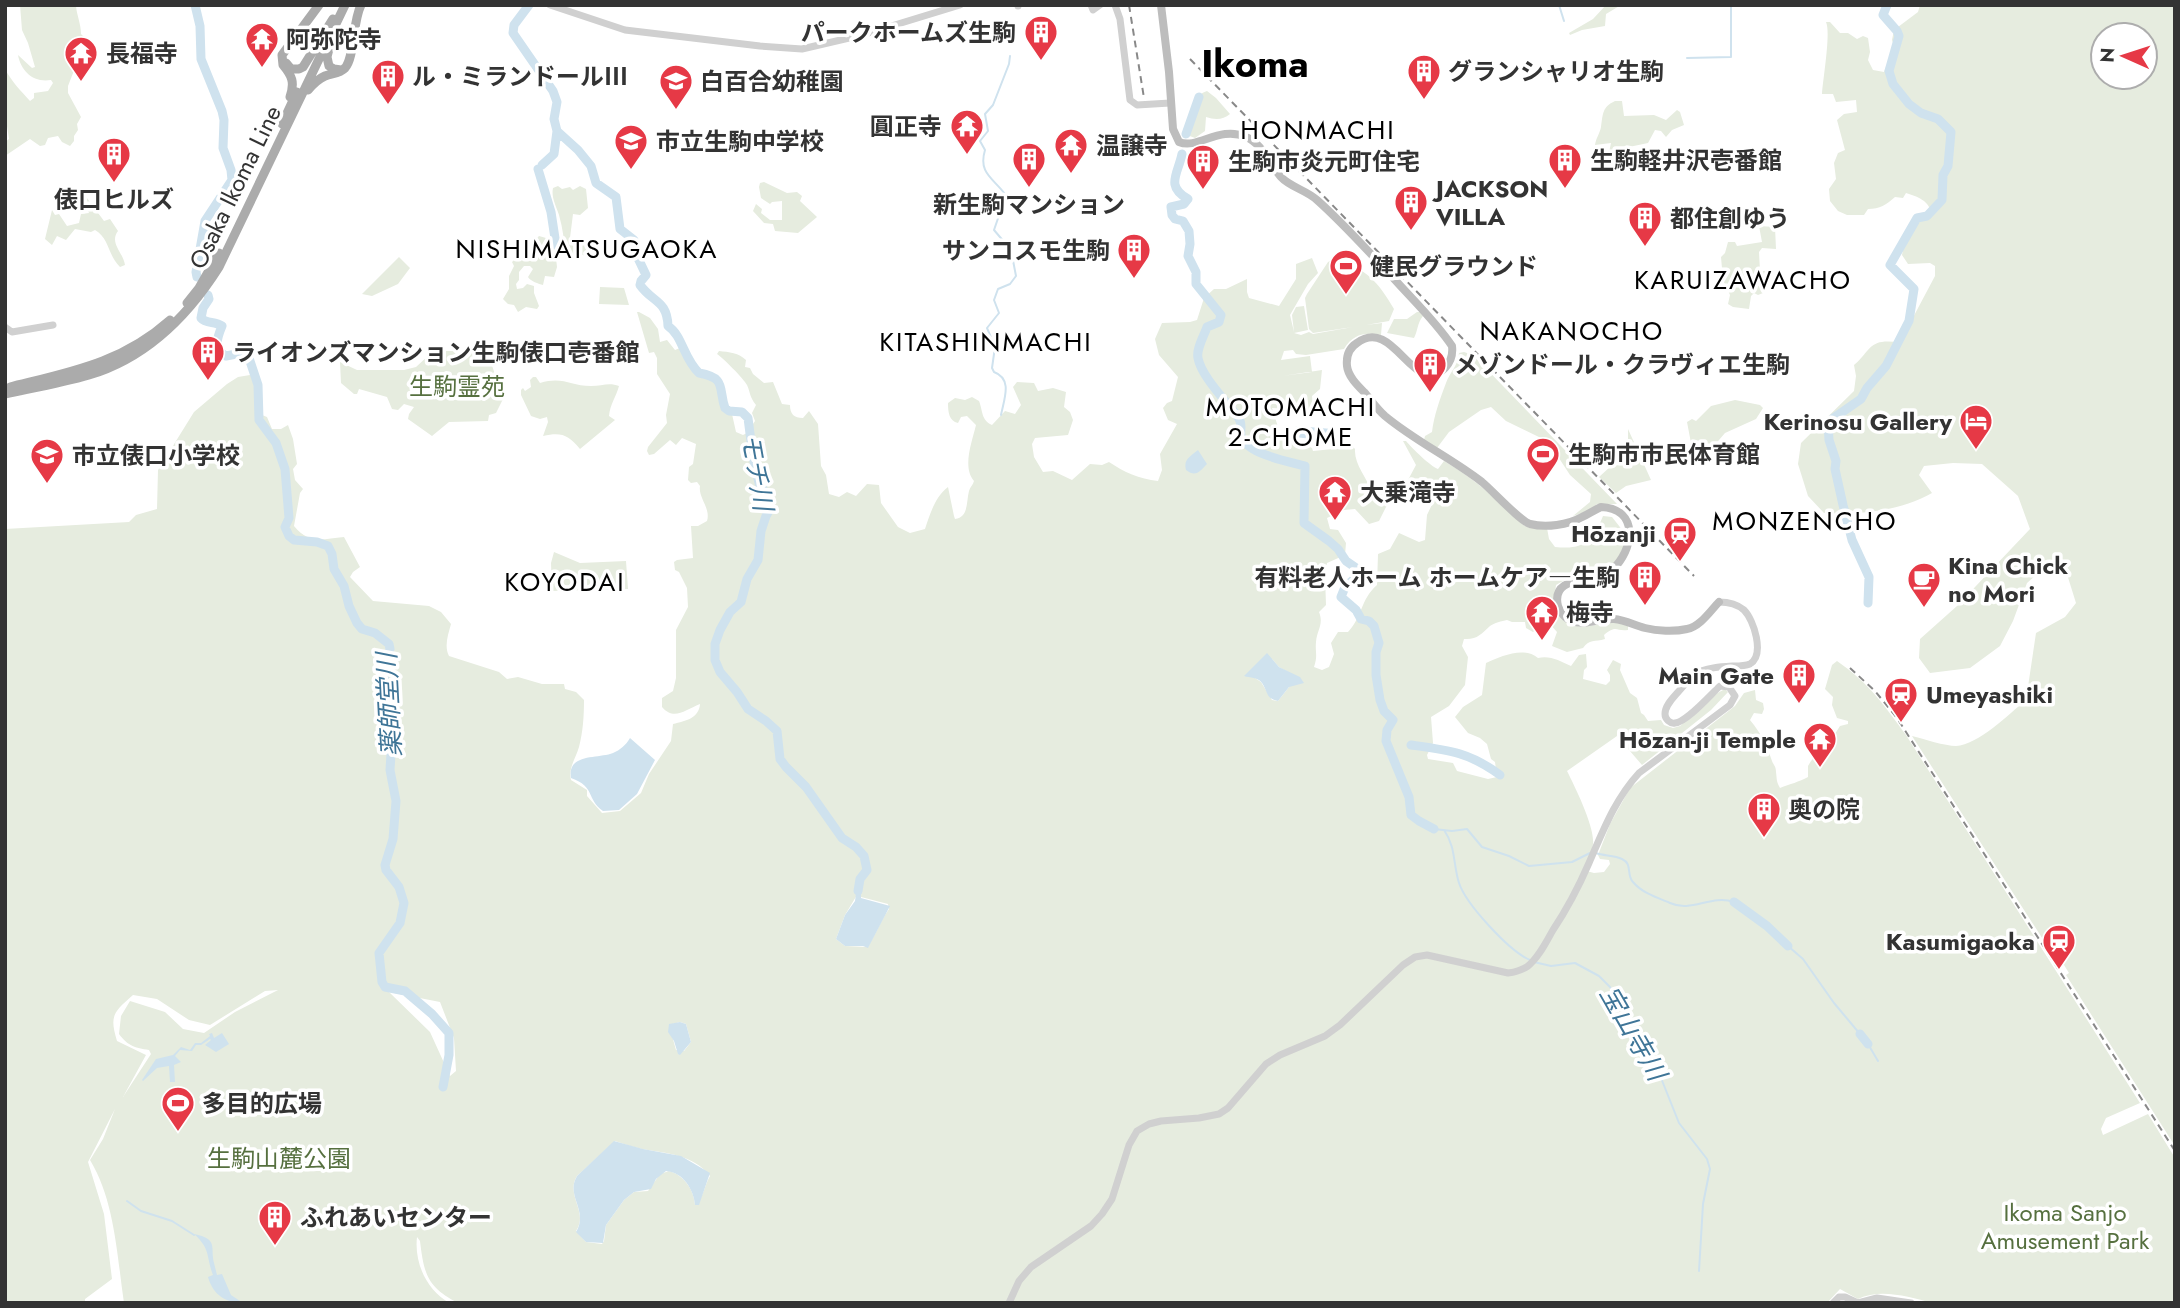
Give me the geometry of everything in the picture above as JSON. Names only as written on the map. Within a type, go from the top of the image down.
[{"type":"main road","points":[[276,138],[293,85],[290,73],[283,65],[282,55],[319,5]]},
{"type":"main road","points":[[295,110],[315,82],[343,70],[351,56],[354,24],[361,5]]},
{"type":"main road","points":[[1161,5],[1174,135],[1179,142],[1191,144],[1225,133],[1242,135],[1255,142],[1283,179],[1315,198],[1360,242],[1452,346],[1451,360],[1447,367],[1432,374],[1424,374],[1399,351],[1381,340],[1367,338],[1354,345],[1347,356],[1348,370],[1384,415],[1416,440],[1473,475],[1527,523],[1565,523],[1601,507],[1614,510],[1627,522],[1630,532],[1628,547],[1615,568],[1605,575],[1570,582],[1560,589],[1559,608],[1566,618],[1579,623],[1617,619],[1656,629],[1689,629],[1719,602]]},
{"type":"main road","points":[[285,51],[286,63],[291,69],[303,67],[341,9]]},
{"type":"main road","points":[[341,9],[327,57],[331,68],[343,70]]},
{"type":"main road","name":"Osaka Ikoma Line","points":[[5,394],[90,375],[116,364],[162,336],[185,314],[219,267],[341,9]]},
{"type":"main road","name":"Osaka Ikoma Line","points":[[5,388],[89,368],[114,357],[160,329],[174,317],[199,288],[214,263],[341,9]]},
{"type":"street","points":[[550,5],[625,30],[797,48],[820,46],[960,5]]},
{"type":"street","points":[[1091,5],[1093,10],[1100,5]]},
{"type":"street","points":[[1115,5],[1130,100],[1137,105],[1170,103]]},
{"type":"street","points":[[5,327],[12,332],[53,325]]},
{"type":"street","points":[[1009,1303],[1019,1281],[1031,1267],[1091,1226],[1102,1214],[1112,1199],[1129,1145],[1137,1131],[1161,1121],[1219,1114],[1228,1108],[1266,1064],[1280,1055],[1325,1036],[1415,957],[1434,956],[1507,973],[1529,965],[1563,915],[1605,825],[1628,785],[1639,773],[1730,705],[1735,696],[1729,687],[1720,686],[1688,716],[1676,723],[1670,723],[1665,716],[1667,706],[1692,675],[1706,669],[1743,666],[1755,659],[1758,653],[1757,641],[1746,612],[1735,604],[1719,602]]},
{"type":"street","points":[[1833,1303],[1839,1297],[1858,1303],[1877,1298],[1911,1303]]},
{"type":"green space","points":[[20,5],[76,6],[81,34],[87,43],[79,50],[68,93],[81,117],[70,146],[58,136],[48,138],[45,145],[40,146],[30,139],[5,156],[5,142],[9,139],[5,113],[5,69],[30,101],[34,98],[34,93],[48,91],[53,83],[51,80],[33,78],[25,71],[20,61],[18,55],[32,68],[35,67],[22,30]]},
{"type":"green space","points":[[1606,5],[1621,5],[1606,14],[1605,26],[1570,35],[1569,33],[1593,19]]},
{"type":"green space","points":[[1920,5],[2175,5],[2175,1146],[2066,975],[2069,973],[2059,957],[2055,958],[1912,736],[1951,746],[1965,744],[1993,728],[2026,700],[2036,633],[2065,617],[2076,603],[2066,571],[2052,561],[2027,583],[2013,621],[2000,646],[1970,668],[1930,673],[1919,658],[1920,639],[1957,606],[2030,529],[2018,496],[1982,464],[1953,463],[1924,466],[1919,475],[1932,493],[1920,499],[1880,510],[1824,513],[1808,496],[1798,464],[1801,443],[1854,391],[1854,365],[1877,343],[1900,342],[1935,276],[1935,266],[1930,263],[1908,264],[1902,255],[1904,245],[1918,219],[1932,215],[1922,200],[1906,193],[1903,198],[1895,197],[1883,206],[1868,209],[1864,215],[1847,215],[1838,211],[1830,201],[1829,189],[1836,179],[1834,163],[1838,153],[1845,150],[1837,120],[1844,114],[1857,112],[1856,100],[1836,102],[1833,94],[1822,94],[1827,45],[1826,22],[1830,22],[1840,33],[1848,33],[1857,39],[1863,36],[1868,38],[1868,60],[1873,70],[1884,72],[1894,46],[1894,30],[1918,12]]},
{"type":"green space","points":[[1207,91],[1230,114],[1219,119],[1206,117],[1205,131],[1195,138],[1187,135],[1194,104],[1199,95]]},
{"type":"green space","points":[[1615,101],[1622,101],[1624,116],[1654,115],[1666,120],[1677,110],[1684,125],[1672,130],[1666,137],[1661,131],[1655,130],[1648,143],[1629,147],[1627,157],[1607,162],[1611,143],[1595,145],[1604,111]]},
{"type":"green space","points":[[764,182],[787,193],[797,192],[802,196],[800,201],[817,217],[798,233],[775,231],[773,224],[764,223],[753,211],[756,204],[762,209],[761,213],[770,220],[782,220],[782,201],[770,204],[761,198],[759,187],[760,183]]},
{"type":"green space","points":[[558,186],[562,189],[570,187],[573,190],[580,186],[586,189],[588,208],[580,215],[573,214],[570,238],[592,240],[594,254],[578,254],[565,259],[562,226],[553,195],[553,188]]},
{"type":"green space","points":[[84,194],[104,221],[110,219],[118,231],[115,240],[125,265],[120,267],[103,238],[95,230],[91,232],[75,229],[66,240],[57,236],[52,245],[45,239],[52,210],[55,215],[59,214],[67,226],[79,223],[81,214],[89,213],[82,196]]},
{"type":"green space","points":[[1759,226],[1775,227],[1776,249],[1762,248],[1759,252],[1760,271],[1769,271],[1763,293],[1754,293],[1751,296],[1749,309],[1733,307],[1728,304],[1730,295],[1723,280],[1721,257],[1728,242],[1735,242],[1737,246],[1762,242]]},
{"type":"green space","points":[[539,236],[558,246],[560,250],[551,254],[556,258],[557,267],[554,277],[545,276],[543,285],[528,277],[533,269],[524,266],[519,272],[517,289],[527,284],[534,286],[539,306],[537,309],[526,307],[518,312],[514,305],[503,299],[509,289],[509,276],[514,266],[512,262],[521,254],[519,247],[533,242]]},
{"type":"green space","points":[[399,257],[410,268],[398,284],[372,296],[362,294]]},
{"type":"green space","points":[[1337,257],[1371,278],[1394,309],[1389,321],[1366,325],[1382,323],[1381,335],[1360,335],[1351,340],[1344,349],[1306,355],[1296,354],[1293,350],[1284,351],[1281,360],[1310,356],[1312,372],[1322,370],[1320,389],[1312,396],[1313,407],[1308,410],[1272,408],[1278,427],[1274,435],[1282,440],[1289,437],[1313,451],[1333,449],[1337,437],[1343,435],[1355,449],[1355,455],[1372,493],[1381,494],[1387,505],[1379,521],[1369,524],[1355,509],[1344,510],[1327,518],[1330,529],[1338,530],[1346,543],[1345,555],[1327,563],[1326,605],[1319,612],[1321,624],[1314,667],[1322,670],[1329,667],[1334,654],[1331,643],[1338,632],[1348,632],[1353,626],[1367,596],[1377,585],[1378,554],[1390,549],[1399,533],[1419,542],[1425,540],[1427,515],[1438,492],[1426,482],[1417,484],[1408,480],[1416,465],[1403,441],[1406,441],[1421,457],[1438,469],[1444,461],[1465,475],[1495,498],[1522,524],[1527,527],[1547,528],[1549,539],[1555,547],[1574,547],[1583,544],[1589,537],[1601,537],[1600,523],[1603,516],[1612,517],[1627,536],[1621,552],[1607,569],[1568,579],[1556,585],[1555,602],[1560,616],[1570,624],[1591,626],[1613,622],[1628,625],[1628,630],[1612,630],[1604,635],[1605,639],[1567,652],[1552,646],[1557,632],[1549,623],[1533,632],[1526,628],[1525,622],[1507,620],[1492,625],[1476,637],[1464,639],[1462,646],[1468,657],[1465,685],[1449,706],[1431,717],[1433,743],[1427,755],[1428,759],[1453,763],[1457,771],[1488,779],[1497,777],[1495,762],[1491,759],[1487,744],[1468,733],[1455,717],[1463,707],[1482,695],[1486,663],[1512,653],[1551,658],[1571,666],[1579,655],[1586,654],[1587,667],[1583,679],[1606,685],[1610,681],[1607,670],[1613,660],[1621,664],[1620,670],[1630,693],[1637,698],[1641,713],[1648,721],[1661,720],[1664,725],[1673,728],[1680,726],[1710,697],[1725,689],[1728,692],[1711,710],[1642,765],[1617,736],[1567,771],[1584,807],[1593,837],[1592,851],[1583,870],[1604,872],[1610,864],[1609,860],[1600,859],[1598,855],[1610,824],[1630,788],[1735,706],[1744,693],[1755,690],[1756,700],[1763,703],[1762,714],[1754,713],[1750,720],[1766,744],[1780,788],[1808,777],[1811,761],[1840,726],[1848,724],[1848,721],[1837,718],[1832,705],[1833,697],[1825,689],[1832,665],[1837,661],[1848,669],[1875,695],[1906,735],[2140,1103],[2106,1118],[2101,1129],[2103,1135],[2148,1114],[2175,1158],[2175,1303],[1933,1303],[1885,1294],[1858,1299],[1840,1289],[1827,1303],[458,1303],[433,1285],[423,1262],[417,1237],[418,1257],[424,1275],[435,1291],[450,1303],[124,1303],[110,1211],[90,1160],[103,1139],[115,1109],[88,1162],[104,1214],[112,1279],[85,1299],[85,1303],[5,1303],[5,529],[129,522],[136,515],[157,509],[158,470],[194,412],[227,384],[238,377],[250,375],[261,384],[262,415],[267,417],[272,429],[281,429],[288,425],[293,439],[297,464],[293,469],[295,480],[303,489],[294,526],[311,538],[344,537],[360,567],[350,577],[373,601],[429,606],[441,612],[451,624],[447,644],[449,656],[499,672],[507,679],[518,677],[542,684],[564,684],[565,689],[576,692],[584,700],[583,718],[571,780],[587,790],[587,796],[602,813],[620,811],[641,793],[649,774],[671,741],[673,724],[691,718],[699,709],[700,704],[680,713],[671,713],[662,707],[662,698],[673,691],[676,678],[676,630],[688,607],[687,588],[679,572],[675,570],[674,562],[693,558],[691,526],[707,521],[708,516],[700,486],[697,482],[691,483],[688,480],[696,444],[682,438],[676,445],[670,440],[654,454],[649,455],[647,451],[667,423],[670,394],[657,374],[657,358],[654,352],[649,353],[637,312],[650,318],[658,329],[660,342],[667,340],[675,350],[680,348],[697,374],[717,383],[721,390],[719,398],[722,410],[732,414],[736,432],[743,435],[747,433],[755,421],[752,413],[756,405],[745,382],[717,354],[719,351],[737,354],[746,360],[745,367],[750,368],[764,383],[773,382],[782,404],[790,405],[793,415],[803,418],[809,411],[818,424],[821,466],[826,475],[829,494],[839,497],[847,492],[856,496],[867,484],[879,485],[881,503],[898,527],[910,533],[925,529],[936,501],[948,487],[955,519],[963,515],[966,508],[974,481],[968,462],[976,425],[967,416],[961,417],[958,423],[951,418],[948,403],[955,398],[965,400],[972,397],[979,401],[984,418],[992,425],[1005,411],[1015,414],[1021,405],[1013,387],[1017,382],[1034,383],[1038,391],[1053,388],[1066,392],[1064,407],[1073,420],[1068,435],[1035,438],[1032,444],[1034,457],[1043,472],[1053,471],[1072,480],[1090,464],[1102,465],[1109,462],[1144,479],[1158,481],[1162,470],[1160,454],[1177,424],[1168,420],[1163,408],[1172,401],[1178,377],[1159,355],[1155,339],[1162,323],[1197,320],[1204,298],[1214,289],[1226,289],[1247,279],[1249,298],[1279,306],[1296,279],[1296,264],[1312,258],[1318,273],[1308,284],[1290,315],[1294,332],[1292,315],[1296,307],[1304,306],[1308,330],[1294,333],[1313,334],[1353,327],[1313,333],[1309,329],[1305,298],[1328,262]],"holes":[[[1272,659],[1279,667],[1293,675],[1289,687],[1278,701],[1272,700],[1261,682],[1255,678]],[[860,890],[861,897],[888,904],[889,909],[868,947],[845,946],[836,939],[845,915]],[[278,990],[235,1012],[204,1033],[183,1029],[165,1012],[130,1001],[121,1016],[119,1034],[129,1044],[149,1050],[151,1054],[123,1097],[146,1055],[117,1041],[113,1025],[115,1015],[133,995],[157,999],[189,1020],[210,1025],[265,991]],[[389,992],[440,1002],[454,1038],[456,1071],[450,1076],[430,1032]],[[680,1022],[686,1024],[691,1042],[684,1051],[676,1050],[669,1025]],[[615,1141],[688,1159],[710,1176],[695,1205],[684,1180],[669,1171],[660,1174],[648,1191],[634,1192],[624,1200],[606,1225],[602,1244],[586,1242],[576,1231],[580,1217],[574,1183],[577,1176]]]},
{"type":"green space","points":[[600,287],[624,288],[629,305],[599,304]]},
{"type":"green space","points":[[1417,312],[1423,316],[1414,338],[1387,333],[1394,319],[1407,319]]},
{"type":"green space","name":"生駒霊苑","points":[[444,351],[487,351],[499,386],[505,395],[496,413],[489,415],[488,421],[449,422],[432,436],[408,419],[414,407],[404,404],[398,410],[392,409],[387,397],[359,389],[357,394],[354,394],[341,383],[340,362],[357,370],[404,370],[416,367],[429,355]]},
{"type":"green space","points":[[1459,353],[1473,355],[1617,504],[1597,504],[1588,511],[1573,516],[1590,502],[1591,494],[1570,475],[1555,452],[1541,438],[1506,421],[1491,407],[1481,410],[1449,432],[1437,448],[1424,440],[1425,436],[1432,432],[1439,401]]},
{"type":"green space","points":[[533,377],[540,383],[561,381],[584,386],[619,386],[609,416],[615,420],[580,449],[564,436],[543,436],[547,417],[540,419],[531,416],[521,395],[523,388],[525,391],[531,387],[530,380]]},
{"type":"green space","points":[[1735,400],[1763,408],[1756,419],[1725,433],[1713,447],[1698,456],[1691,443],[1687,422],[1692,419],[1696,421],[1711,406]]},
{"type":"green space","points":[[1628,429],[1651,480],[1626,486],[1616,493],[1599,477],[1611,466],[1618,446],[1628,441]]},
{"type":"green space","points":[[554,552],[580,563],[626,561],[628,589],[552,591],[551,563]]},
{"type":"water","points":[[1296,426],[1332,429],[1331,441],[1294,437]]},
{"type":"water","points":[[1198,450],[1207,464],[1198,473],[1193,473],[1186,470],[1186,463]]},
{"type":"water","points":[[1267,653],[1279,667],[1300,677],[1304,683],[1289,687],[1278,701],[1269,697],[1260,681],[1244,676]]},
{"type":"water","points":[[630,738],[655,760],[637,794],[619,810],[603,811],[594,802],[588,789],[571,778],[571,770],[574,764],[585,758],[616,752]]},
{"type":"water","points":[[858,879],[861,879],[861,898],[890,906],[868,948],[845,946],[836,939],[845,915],[855,901]]},
{"type":"water","points":[[669,1024],[686,1024],[691,1042],[680,1055],[668,1032]]},
{"type":"water","points":[[212,1033],[214,1038],[222,1033],[229,1044],[216,1052],[205,1045],[210,1039],[201,1045],[196,1045],[192,1051],[180,1050],[175,1056],[181,1062],[174,1065],[175,1082],[170,1082],[169,1066],[157,1068],[142,1080],[156,1059],[173,1055],[181,1047],[190,1050],[195,1043],[201,1043]]},
{"type":"water","points":[[614,1141],[681,1156],[710,1173],[699,1205],[695,1205],[690,1188],[682,1178],[666,1171],[656,1179],[651,1189],[634,1192],[624,1200],[606,1225],[603,1243],[586,1242],[576,1232],[580,1217],[574,1183],[577,1176]]},
{"type":"water","points":[[194,1234],[210,1241],[217,1275],[222,1274],[231,1295],[243,1303],[226,1300],[213,1289],[208,1277],[213,1275],[207,1253]]},
{"type":"waterway","name":"薬師堂川","points":[[195,5],[200,26],[201,59],[222,111],[223,148],[232,180],[205,221],[197,277]]},
{"type":"waterway","name":"モチ川","points":[[529,5],[514,25],[513,33],[553,91],[557,102],[554,119],[557,131],[591,166],[596,183],[616,197],[620,229],[634,240],[637,256],[646,275],[640,285],[662,306],[668,326],[677,335],[690,361],[699,373],[718,381],[725,408],[742,412],[748,418],[759,483],[769,499],[770,509],[761,531],[758,560],[747,579],[741,602],[730,612],[720,630],[715,644],[715,660],[720,672],[748,709],[777,731],[780,759],[786,767],[806,787],[842,838],[864,856],[867,870],[860,879],[858,891]]},
{"type":"waterway","points":[[1559,5],[1564,21]]},
{"type":"waterway","points":[[1687,58],[1731,57],[1731,5]]},
{"type":"waterway","points":[[1868,603],[1869,577],[1852,540],[1835,469],[1836,461],[1829,440],[1828,422],[1861,399],[1886,366],[1909,321],[1914,289],[1890,265],[1917,218],[1927,216],[1942,200],[1943,175],[1948,166],[1951,132],[1938,119],[1921,113],[1909,104],[1893,84],[1889,71],[1899,36],[1883,15],[1887,5]]},
{"type":"waterway","points":[[1001,415],[1005,384],[1004,379],[992,368],[995,347],[987,328],[999,313],[994,300],[998,289],[1010,284],[1016,276],[1011,250],[994,230],[1005,194],[985,170],[985,150],[980,141],[988,131],[985,114],[993,105],[1010,56]]},
{"type":"waterway","name":"宝山寺川","points":[[1186,134],[1199,97]]},
{"type":"waterway","points":[[542,165],[554,154],[557,131]]},
{"type":"waterway","name":"宝山寺川","points":[[1182,154],[1175,184],[1188,199],[1184,204],[1171,207],[1172,215],[1183,221],[1189,231],[1188,256],[1196,272],[1196,284],[1221,315],[1219,322],[1207,327],[1198,351],[1200,365],[1209,381],[1238,417],[1241,436],[1246,444],[1264,454],[1305,466],[1304,523],[1329,541],[1346,561],[1359,570],[1345,587],[1341,597],[1356,610],[1361,619],[1374,626],[1379,643],[1376,652],[1376,675],[1380,700],[1384,711],[1393,720],[1387,730],[1386,741],[1409,797],[1411,815],[1434,829]]},
{"type":"waterway","points":[[538,169],[551,212],[556,245]]},
{"type":"waterway","name":"薬師堂川","points":[[208,295],[209,299],[201,318],[222,326],[218,339],[219,350],[226,356],[247,352],[258,385],[259,420],[276,443],[285,469],[289,518],[285,527],[289,536],[294,540],[328,546],[334,569],[344,586],[357,623],[362,629],[375,633],[389,644],[384,668],[385,700],[389,712],[390,770],[396,801],[393,839],[385,865],[399,887],[404,903],[400,923],[379,953],[382,982],[385,987],[405,991],[449,1033],[449,1055],[443,1087]]},
{"type":"waterway","name":"宝山寺川","points":[[1411,745],[1458,753],[1478,761],[1500,775]]},
{"type":"waterway","name":"宝山寺川","points":[[1434,829],[1467,829],[1482,847],[1529,866],[1572,862],[1590,853]]},
{"type":"waterway","name":"宝山寺川","points":[[1444,830],[1452,849],[1459,883],[1470,903],[1500,937],[1530,960]]},
{"type":"waterway","name":"宝山寺川","points":[[1596,853],[1622,859],[1637,886],[1650,895],[1678,906],[1717,900],[1734,902]]},
{"type":"waterway","name":"宝山寺川","points":[[1734,902],[1767,926],[1788,946]]},
{"type":"waterway","name":"宝山寺川","points":[[1788,946],[1803,959],[1860,1034]]},
{"type":"waterway","name":"宝山寺川","points":[[1534,962],[1551,966],[1575,963],[1599,976],[1610,987],[1629,1016],[1640,1043],[1655,1063],[1679,1123],[1707,1159],[1710,1169],[1703,1204],[1699,1271]]},
{"type":"waterway","name":"宝山寺川","points":[[1860,1034],[1868,1044]]},
{"type":"waterway","name":"宝山寺川","points":[[1868,1044],[1878,1061]]},
{"type":"waterway","points":[[127,1201],[141,1211],[172,1221],[194,1235]]},
{"type":"railway","points":[[1129,5],[1144,98]]},
{"type":"railway","points":[[1190,59],[1694,576]]},
{"type":"railway","points":[[1850,668],[1875,691],[1897,718],[2175,1151]]},
{"type":"place","name":"パークホームズ生駒","points":[[1041,62]]},
{"type":"place","name":"阿弥陀寺","points":[[262,69]]},
{"type":"place","name":"長福寺","points":[[81,83]]},
{"type":"place","name":"グランシャリオ生駒","points":[[1424,101]]},
{"type":"place","name":"ル・ミランドールⅢ","points":[[388,106]]},
{"type":"place","name":"白百合幼稚園","points":[[676,111]]},
{"type":"place","name":"圓正寺","points":[[967,156]]},
{"type":"place","name":"市立生駒中学校","points":[[631,171]]},
{"type":"place","name":"温譲寺","points":[[1071,175]]},
{"type":"place","name":"俵口ヒルズ","points":[[114,184]]},
{"type":"place","name":"新生駒マンション","points":[[1029,189]]},
{"type":"place","name":"生駒軽井沢壱番館","points":[[1565,190]]},
{"type":"place","name":"生駒市炎元町住宅","points":[[1203,191]]},
{"type":"place","name":"JACKSON VILLA","points":[[1411,232]]},
{"type":"place","name":"都住創ゆう","points":[[1645,248]]},
{"type":"place","name":"サンコスモ生駒","points":[[1134,280]]},
{"type":"place","name":"健民グラウンド","points":[[1346,296]]},
{"type":"place","name":"ライオンズマンション生駒俵口壱番館","points":[[208,382]]},
{"type":"place","name":"メゾンドール・クラヴィエ生駒","points":[[1430,394]]},
{"type":"place","name":"Kerinosu Gallery","points":[[1976,451]]},
{"type":"place","name":"生駒市市民体育館","points":[[1543,484]]},
{"type":"place","name":"市立俵口小学校","points":[[47,485]]},
{"type":"place","name":"大乗滝寺","points":[[1335,522]]},
{"type":"place","name":"Hōzanji","points":[[1680,563]]},
{"type":"place","name":"有料老人ホーム ホームケア―生駒","points":[[1645,607]]},
{"type":"place","name":"Kina Chick no Mori","points":[[1924,609]]},
{"type":"place","name":"梅寺","points":[[1542,642]]},
{"type":"place","name":"Main Gate","points":[[1799,705]]},
{"type":"place","name":"Umeyashiki","points":[[1901,724]]},
{"type":"place","name":"Hōzan-ji Temple","points":[[1820,769]]},
{"type":"place","name":"奥の院","points":[[1764,839]]},
{"type":"place","name":"Kasumigaoka","points":[[2059,971]]},
{"type":"place","name":"多目的広場","points":[[178,1133]]},
{"type":"place","name":"ふれあいセンター","points":[[275,1247]]},
{"type":"district","name":"Ikoma","points":[[1255,63]]},
{"type":"district","name":"HONMACHI","points":[[1318,130]]},
{"type":"district","name":"NISHIMATSUGAOKA","points":[[587,249]]},
{"type":"district","name":"KARUIZAWACHO","points":[[1743,280]]},
{"type":"district","name":"NAKANOCHO","points":[[1572,331]]},
{"type":"district","name":"KITASHINMACHI","points":[[986,342]]},
{"type":"district","name":"MOTOMACHI 2-CHOME","points":[[1291,422]]},
{"type":"district","name":"MONZENCHO","points":[[1805,521]]},
{"type":"district","name":"KOYODAI","points":[[565,582]]},
{"type":"park label","name":"生駒山麓公園","points":[[279,1158]]},
{"type":"park label","name":"Ikoma Sanjo Amusement Park","points":[[2065,1226]]}]
